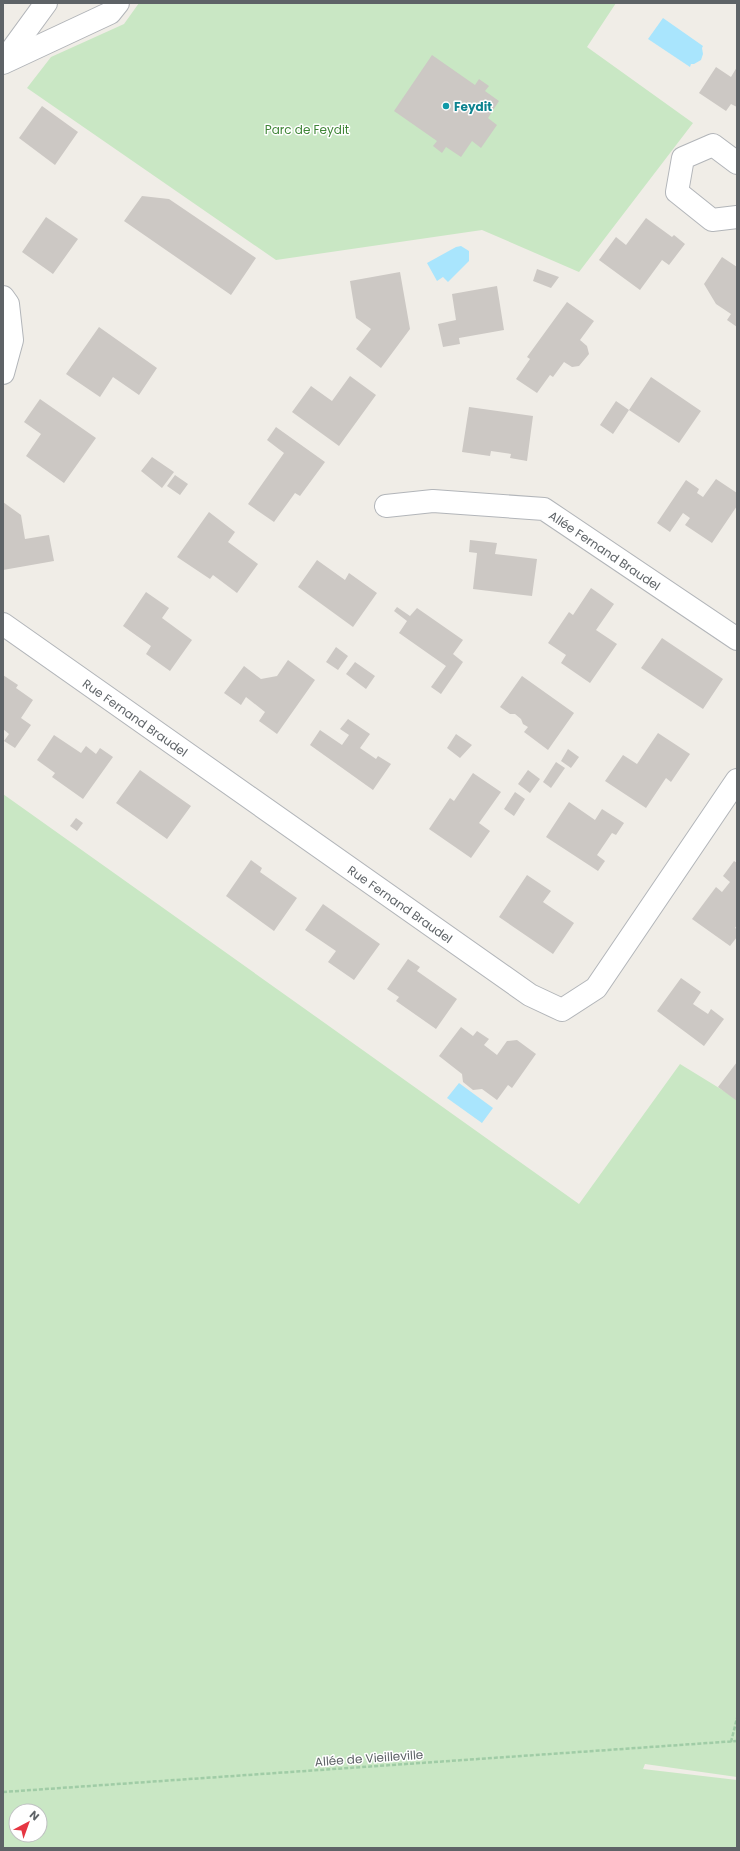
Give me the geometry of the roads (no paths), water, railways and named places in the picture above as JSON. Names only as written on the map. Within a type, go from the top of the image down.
[{"type":"street","points":[[3,63],[46,3]]},
{"type":"street","points":[[3,63],[110,13],[118,3]]},
{"type":"street","points":[[737,163],[713,144],[683,158],[677,192],[712,220],[737,217]]},
{"type":"street","points":[[3,297],[8,304],[12,340],[3,372]]},
{"type":"street","name":"Allée Fernand Braudel","points":[[386,506],[433,501],[544,509],[737,639]]},
{"type":"street","name":"Rue Fernand Braudel","points":[[3,624],[530,995],[562,1010],[596,988],[737,780]]},
{"type":"water","points":[[663,18],[703,46],[701,60],[691,64],[690,67],[648,39]]},
{"type":"water","points":[[461,246],[469,251],[469,261],[448,282],[443,277],[437,281],[427,263],[456,247]]},
{"type":"water","points":[[459,1083],[493,1108],[482,1123],[447,1098]]},
{"type":"place","name":"Feydit","points":[[446,106]]},
{"type":"park label","name":"Parc de Feydit","points":[[307,129]]}]
